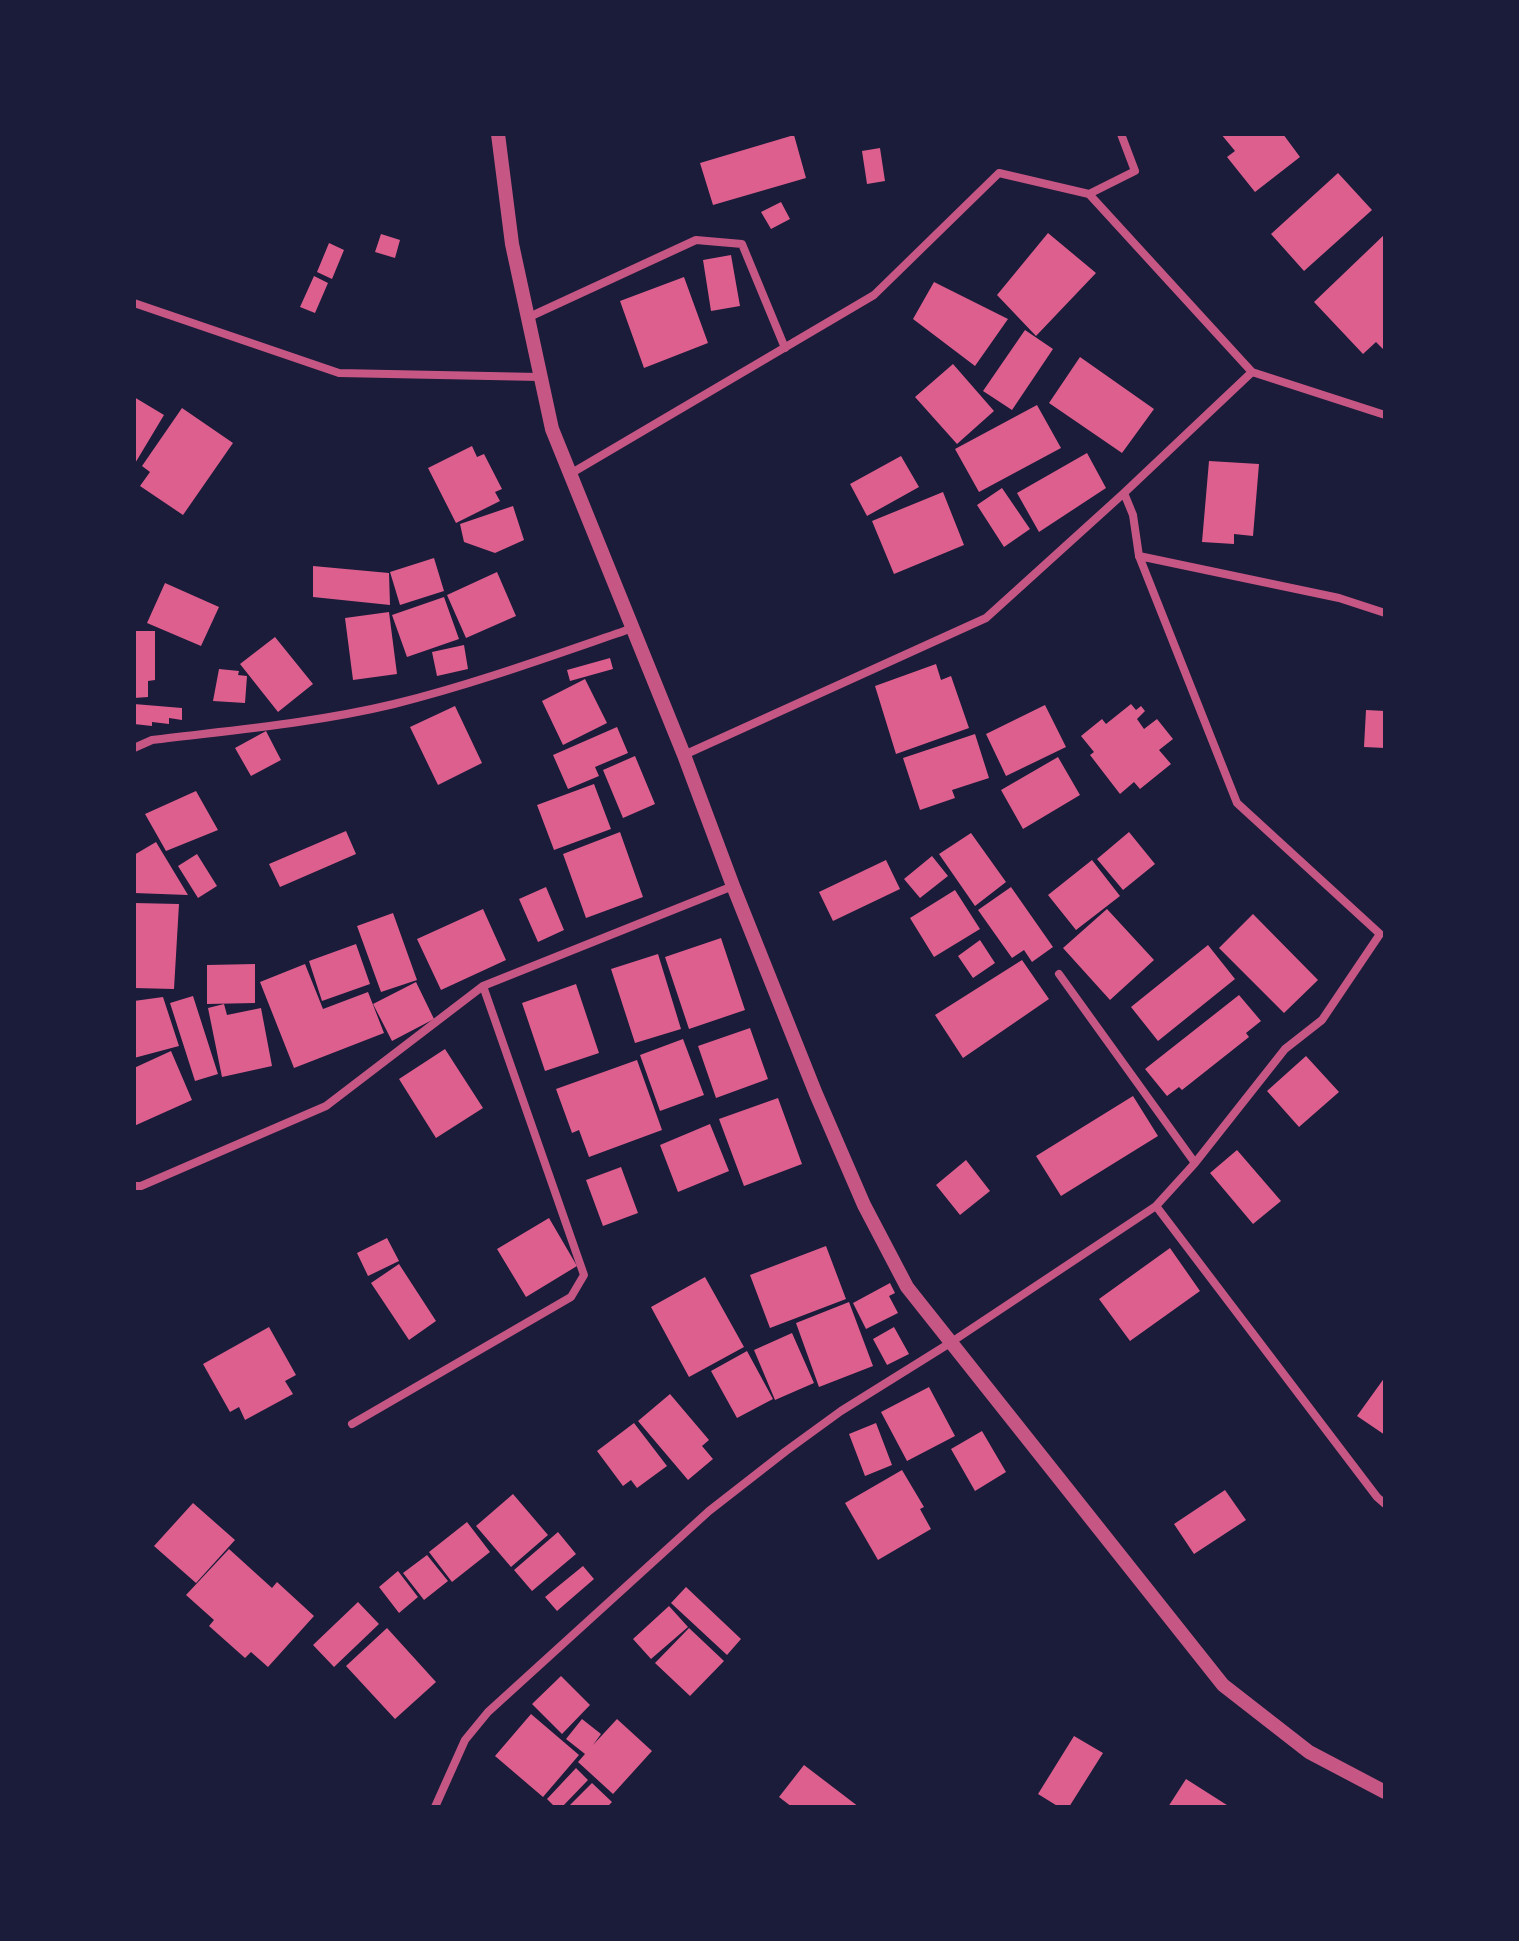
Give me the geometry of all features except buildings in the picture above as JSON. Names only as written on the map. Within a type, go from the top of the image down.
[{"type":"street","points":[[498,134],[512,244],[552,429],[684,755],[733,886],[864,1205],[907,1287],[1223,1685],[1309,1752],[1385,1792]]},
{"type":"street","points":[[1089,194],[1135,171],[1121,134]]},
{"type":"street","points":[[570,474],[874,295],[999,173],[1089,194],[1252,372],[1385,415]]},
{"type":"street","points":[[527,318],[696,240],[742,244],[785,348]]},
{"type":"street","points":[[135,305],[339,373],[539,377]]},
{"type":"street","points":[[684,755],[986,618],[1252,372]]},
{"type":"street","points":[[435,1807],[465,1740],[488,1712],[709,1511],[841,1411],[950,1343],[1156,1206],[1195,1163],[1285,1049],[1322,1020],[1380,934],[1237,803],[1139,556],[1133,515],[1124,493]]},
{"type":"street","points":[[1139,556],[1339,598],[1385,613]]},
{"type":"street","points":[[134,748],[152,740],[306,721],[393,704],[500,674],[633,628]]},
{"type":"street","points":[[134,1186],[141,1186],[326,1106],[483,986],[733,886]]},
{"type":"street","points":[[1059,974],[1195,1163]]},
{"type":"street","points":[[352,1424],[571,1297],[584,1275],[483,986]]},
{"type":"street","points":[[1156,1206],[1385,1504]]}]
